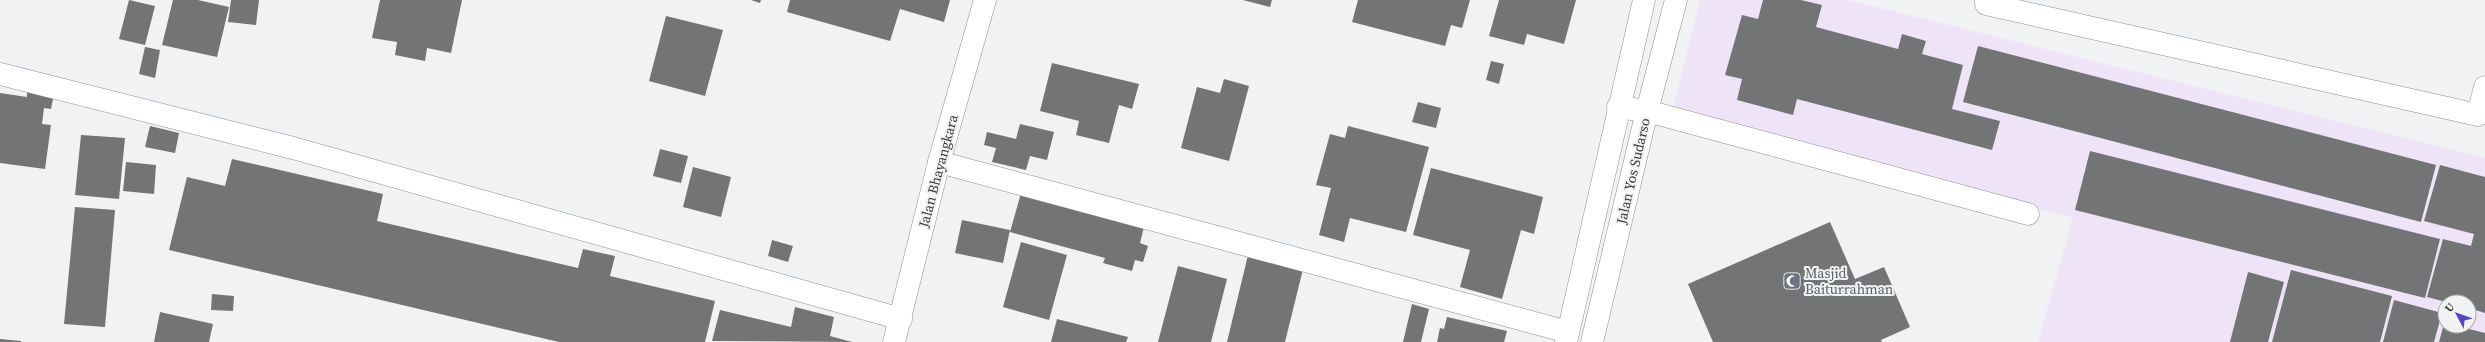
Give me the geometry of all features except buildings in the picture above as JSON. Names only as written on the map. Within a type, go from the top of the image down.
[{"type":"main road","name":"Jalan Bhayangkara","points":[[894,342],[901,319],[939,162],[985,0]]},
{"type":"main road","name":"Jalan Yos Sudarso","points":[[1567,337],[1618,107],[1644,0]]},
{"type":"main road","name":"Jalan Yos Sudarso","points":[[1592,342],[1647,111],[1676,0]]},
{"type":"main road","points":[[1986,0],[1986,4],[2478,115],[2485,87]]},
{"type":"main road","points":[[0,74],[293,148],[901,319]]},
{"type":"main road","points":[[1618,107],[1647,111],[2028,214]]},
{"type":"main road","points":[[939,162],[1567,337]]},
{"type":"shaded area","points":[[1700,0],[1848,0],[2485,158],[2485,342],[2038,342],[2073,218],[1673,109]]},
{"type":"place","name":"Masjid Baiturrahman","points":[[1792,281]]}]
